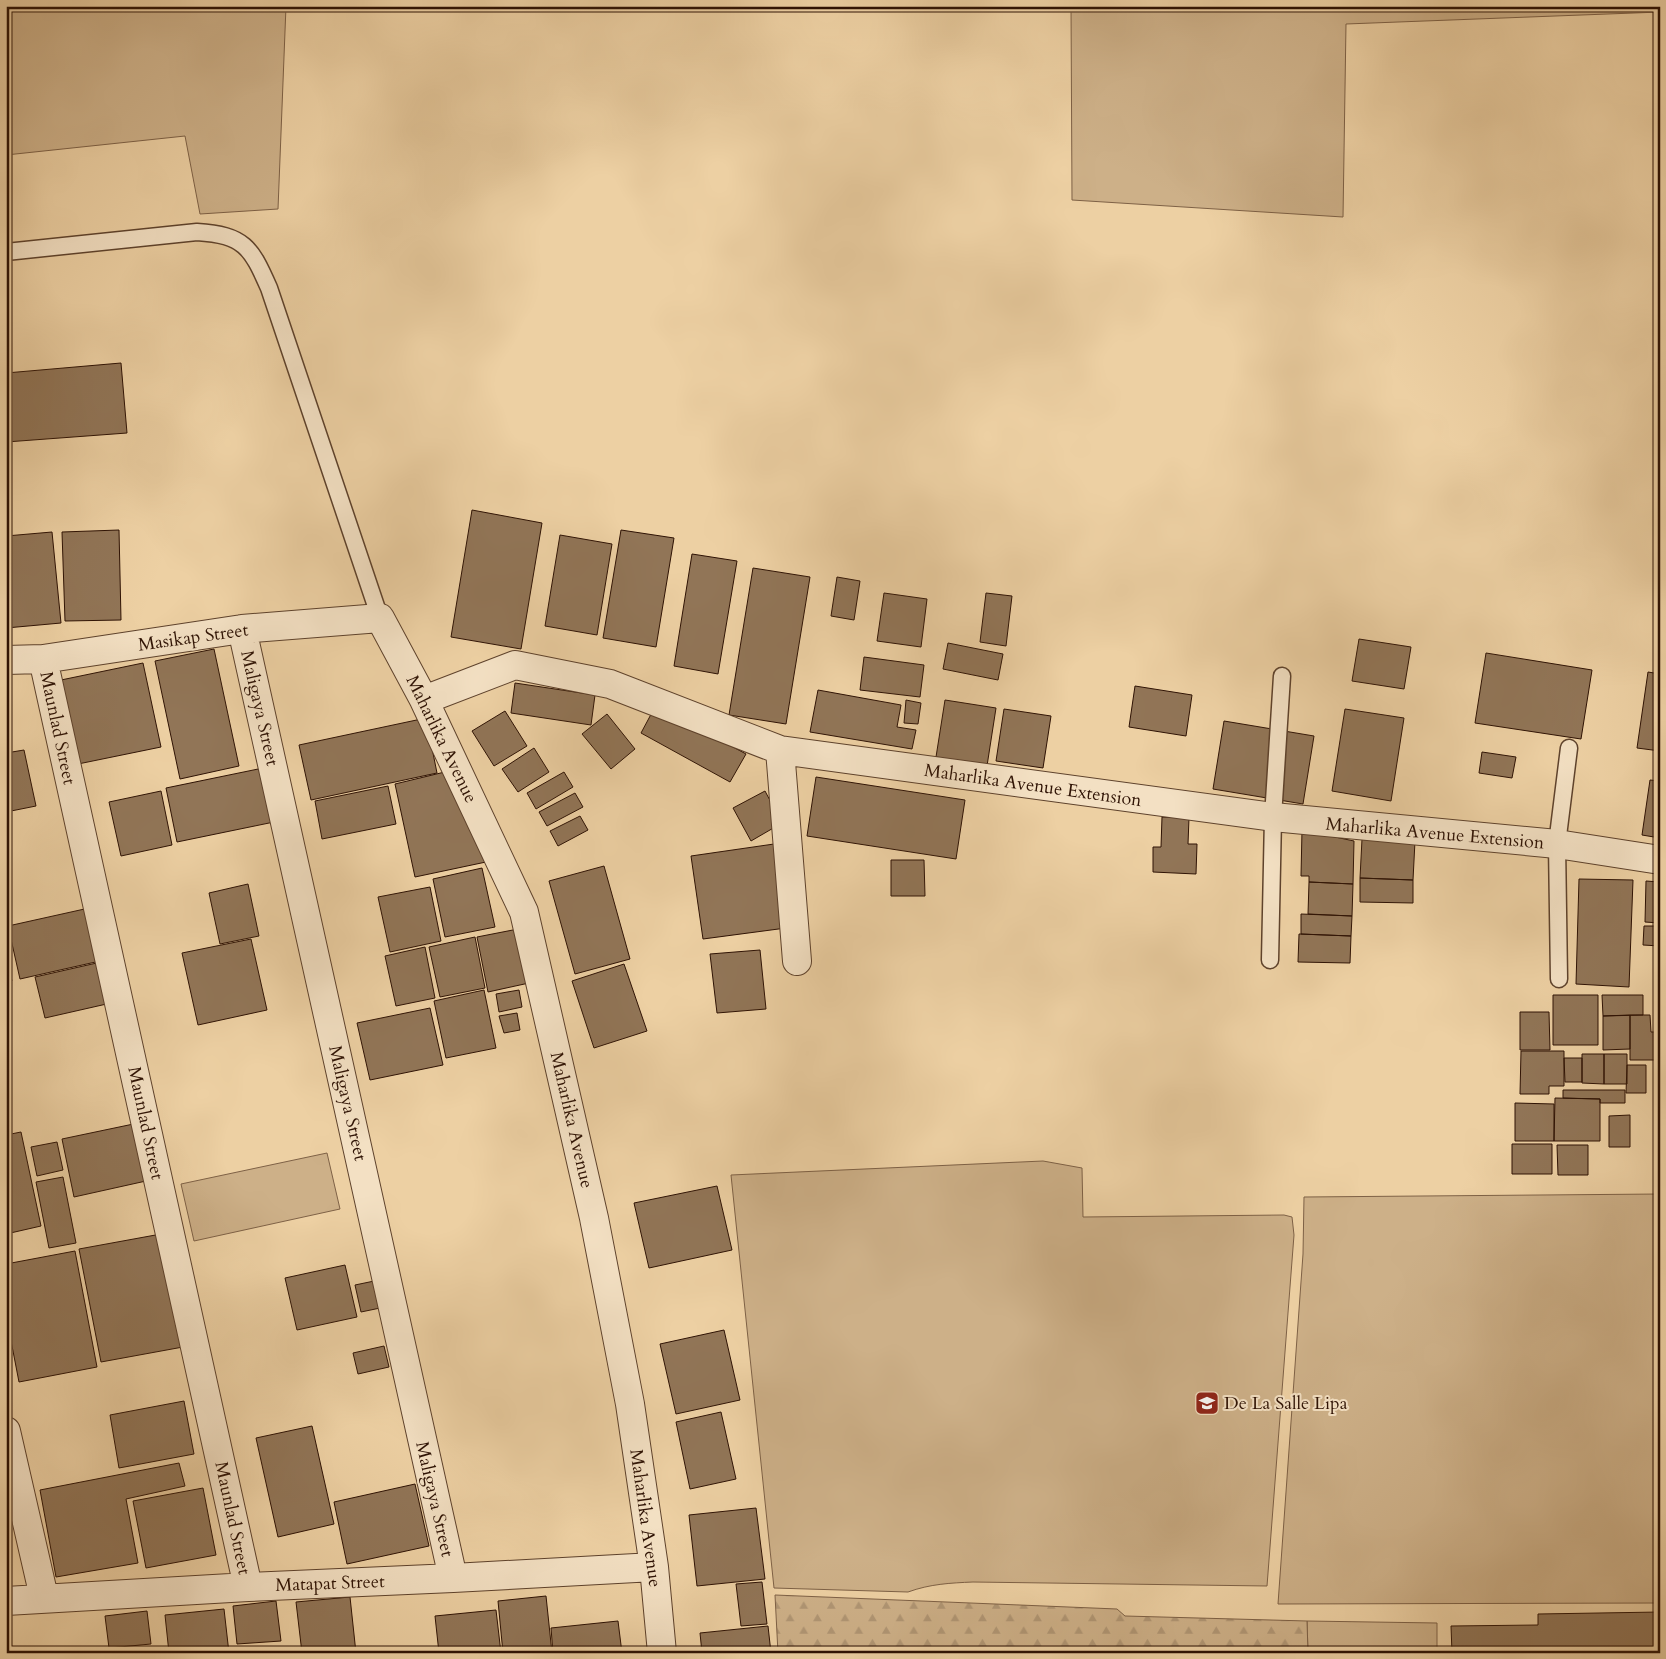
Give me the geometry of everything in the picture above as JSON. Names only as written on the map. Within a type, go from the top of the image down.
[{"type":"street","name":"Masikap Street","points":[[6,660],[43,659],[242,628],[380,618]]},
{"type":"street","name":"Maharlika Avenue","points":[[380,618],[424,700],[524,912],[594,1218],[630,1404],[654,1567],[662,1653]]},
{"type":"street","name":"Maligaya Street","points":[[242,628],[453,1578]]},
{"type":"street","name":"Maunlad Street","points":[[43,659],[248,1587]]},
{"type":"street","name":"Maharlika Avenue Extension","points":[[424,700],[515,665],[610,684],[780,750],[1273,817],[1557,844],[1660,860]]},
{"type":"street","points":[[780,750],[797,961]]},
{"type":"street","points":[[6,1431],[44,1598]]},
{"type":"street","name":"Matapat Street","points":[[6,1601],[654,1567]]},
{"type":"lane","points":[[6,252],[197,232],[220,234],[233,238],[246,246],[258,262],[269,288],[380,618]]},
{"type":"lane","points":[[1270,960],[1273,817],[1282,676]]},
{"type":"lane","points":[[1559,979],[1557,844],[1569,748]]},
{"type":"green space","points":[[6,6],[286,6],[278,209],[200,214],[185,136],[6,155]]},
{"type":"green space","points":[[1071,6],[1660,6],[1660,12],[1346,24],[1343,217],[1072,200]]},
{"type":"green space","points":[[327,1153],[340,1209],[194,1241],[181,1184]]},
{"type":"green space","points":[[1043,1161],[1082,1168],[1083,1217],[1284,1215],[1292,1217],[1294,1235],[1267,1586],[973,1582],[948,1583],[908,1592],[774,1588],[731,1175]]},
{"type":"green space","points":[[1660,1194],[1660,1603],[1278,1604],[1303,1254],[1304,1197]]},
{"type":"green space","points":[[775,1595],[1117,1609],[1125,1616],[1307,1621],[1308,1653],[778,1653]]},
{"type":"green space","points":[[1307,1621],[1437,1623],[1437,1653],[1308,1653]]},
{"type":"building","points":[[121,363],[127,433],[6,442],[6,373]]},
{"type":"building","points":[[472,510],[542,523],[521,649],[451,637]]},
{"type":"building","points":[[119,530],[121,620],[65,621],[62,532]]},
{"type":"building","points":[[621,530],[674,538],[656,647],[603,638]]},
{"type":"building","points":[[52,532],[61,623],[6,628],[6,536]]},
{"type":"building","points":[[560,535],[612,544],[597,635],[545,626]]},
{"type":"building","points":[[692,554],[737,561],[718,674],[674,666]]},
{"type":"building","points":[[753,568],[810,577],[786,724],[729,715]]},
{"type":"building","points":[[837,577],[860,581],[854,620],[831,616]]},
{"type":"building","points":[[884,593],[927,599],[921,647],[877,641]]},
{"type":"building","points":[[986,593],[1012,596],[1006,646],[980,642]]},
{"type":"building","points":[[1359,639],[1411,647],[1404,689],[1352,681]]},
{"type":"building","points":[[948,643],[1003,654],[998,680],[943,669]]},
{"type":"building","points":[[214,649],[239,766],[180,779],[155,661]]},
{"type":"building","points":[[1486,653],[1592,670],[1581,739],[1475,723]]},
{"type":"building","points":[[864,657],[924,665],[920,697],[860,690]]},
{"type":"building","points":[[143,663],[161,747],[78,764],[61,680]]},
{"type":"building","points":[[1648,672],[1660,674],[1660,751],[1637,748]]},
{"type":"building","points":[[515,683],[595,695],[591,725],[511,713]]},
{"type":"building","points":[[1135,686],[1192,695],[1186,736],[1129,727]]},
{"type":"building","points":[[818,690],[901,705],[897,727],[916,730],[912,749],[810,732]]},
{"type":"building","points":[[906,700],[921,703],[918,724],[904,723]]},
{"type":"building","points":[[945,700],[996,708],[987,766],[936,757]]},
{"type":"building","points":[[656,705],[746,754],[730,782],[641,733]]},
{"type":"building","points":[[1004,709],[1051,716],[1043,768],[996,761]]},
{"type":"building","points":[[1345,709],[1404,718],[1391,801],[1332,791]]},
{"type":"building","points":[[505,711],[527,746],[494,766],[472,731]]},
{"type":"building","points":[[607,714],[635,749],[611,769],[582,734]]},
{"type":"building","points":[[426,718],[437,773],[311,800],[299,745]]},
{"type":"building","points":[[1224,721],[1314,736],[1303,804],[1213,789]]},
{"type":"building","points":[[534,748],[549,772],[518,792],[502,769]]},
{"type":"building","points":[[24,750],[36,806],[6,812],[6,753]]},
{"type":"building","points":[[1482,752],[1516,757],[1512,778],[1479,773]]},
{"type":"building","points":[[263,768],[274,822],[177,842],[166,788]]},
{"type":"building","points":[[453,770],[486,862],[415,877],[395,784]]},
{"type":"building","points":[[564,772],[573,787],[536,809],[527,793]]},
{"type":"building","points":[[816,777],[965,800],[956,859],[807,836]]},
{"type":"building","points":[[1650,780],[1660,781],[1660,838],[1642,835]]},
{"type":"building","points":[[388,786],[396,824],[322,839],[315,801]]},
{"type":"building","points":[[161,791],[172,845],[121,856],[109,802]]},
{"type":"building","points":[[765,791],[782,823],[751,841],[733,808]]},
{"type":"building","points":[[575,793],[583,807],[547,826],[539,812]]},
{"type":"building","points":[[580,816],[588,830],[558,846],[550,831]]},
{"type":"building","points":[[1162,817],[1189,818],[1188,844],[1197,844],[1196,874],[1153,872],[1153,847],[1161,847]]},
{"type":"building","points":[[1302,830],[1354,841],[1353,884],[1309,882],[1309,876],[1301,876]]},
{"type":"building","points":[[1362,839],[1415,841],[1413,880],[1360,878]]},
{"type":"building","points":[[774,844],[786,928],[703,939],[691,856]]},
{"type":"building","points":[[891,860],[924,860],[925,896],[891,896]]},
{"type":"building","points":[[604,866],[630,959],[575,974],[549,881]]},
{"type":"building","points":[[482,868],[495,927],[445,937],[433,879]]},
{"type":"building","points":[[1360,878],[1413,880],[1413,903],[1360,902]]},
{"type":"building","points":[[1579,879],[1633,880],[1629,987],[1576,984]]},
{"type":"building","points":[[1646,881],[1660,882],[1660,923],[1645,922]]},
{"type":"building","points":[[1309,882],[1353,884],[1352,916],[1308,914]]},
{"type":"building","points":[[248,884],[259,936],[220,944],[209,893]]},
{"type":"building","points":[[430,887],[441,941],[390,952],[378,897]]},
{"type":"building","points":[[89,908],[100,961],[20,979],[8,926]]},
{"type":"building","points":[[1301,914],[1352,916],[1351,936],[1301,934]]},
{"type":"building","points":[[1644,926],[1660,926],[1660,946],[1643,945]]},
{"type":"building","points":[[518,929],[529,983],[488,992],[477,937]]},
{"type":"building","points":[[1299,934],[1351,936],[1350,963],[1298,962]]},
{"type":"building","points":[[475,937],[485,988],[440,997],[429,947]]},
{"type":"building","points":[[251,939],[267,1010],[198,1025],[182,953]]},
{"type":"building","points":[[425,947],[435,998],[396,1006],[385,956]]},
{"type":"building","points":[[760,950],[766,1009],[717,1013],[710,954]]},
{"type":"building","points":[[6,953],[12,981],[6,982]]},
{"type":"building","points":[[101,962],[111,1003],[45,1018],[35,977]]},
{"type":"building","points":[[624,964],[647,1031],[594,1048],[572,981]]},
{"type":"building","points":[[484,990],[496,1048],[446,1058],[434,1001]]},
{"type":"building","points":[[519,990],[522,1007],[499,1012],[496,994]]},
{"type":"building","points":[[1553,995],[1598,995],[1598,1045],[1553,1045]]},
{"type":"building","points":[[1602,995],[1643,995],[1643,1015],[1603,1016]]},
{"type":"building","points":[[430,1008],[443,1065],[370,1080],[357,1023]]},
{"type":"building","points":[[1520,1012],[1549,1012],[1550,1050],[1520,1050]]},
{"type":"building","points":[[517,1013],[520,1030],[504,1033],[499,1016]]},
{"type":"building","points":[[1630,1015],[1630,1049],[1603,1050],[1603,1016]]},
{"type":"building","points":[[1630,1015],[1650,1015],[1651,1032],[1660,1032],[1660,1060],[1630,1060]]},
{"type":"building","points":[[1521,1051],[1564,1051],[1564,1086],[1549,1086],[1549,1094],[1520,1094]]},
{"type":"building","points":[[1582,1054],[1604,1054],[1604,1084],[1582,1083]]},
{"type":"building","points":[[1604,1054],[1627,1054],[1627,1084],[1604,1084]]},
{"type":"building","points":[[1564,1058],[1582,1058],[1582,1082],[1565,1082]]},
{"type":"building","points":[[1627,1065],[1646,1065],[1646,1093],[1626,1093]]},
{"type":"building","points":[[1563,1090],[1625,1090],[1625,1103],[1600,1103],[1600,1099],[1563,1098]]},
{"type":"building","points":[[1555,1098],[1600,1099],[1600,1141],[1554,1141]]},
{"type":"building","points":[[1515,1103],[1554,1104],[1554,1141],[1515,1141]]},
{"type":"building","points":[[1630,1115],[1630,1147],[1609,1147],[1609,1116]]},
{"type":"building","points":[[143,1122],[155,1179],[74,1197],[62,1139]]},
{"type":"building","points":[[21,1132],[41,1226],[6,1234],[6,1135]]},
{"type":"building","points":[[57,1142],[63,1170],[37,1176],[31,1147]]},
{"type":"building","points":[[1512,1144],[1552,1144],[1552,1174],[1512,1174]]},
{"type":"building","points":[[1557,1145],[1588,1145],[1588,1175],[1558,1175]]},
{"type":"building","points":[[63,1177],[76,1243],[49,1248],[36,1182]]},
{"type":"building","points":[[717,1186],[732,1250],[649,1268],[634,1203]]},
{"type":"building","points":[[161,1234],[183,1347],[101,1362],[79,1249]]},
{"type":"building","points":[[75,1251],[97,1367],[19,1382],[6,1315],[6,1264]]},
{"type":"building","points":[[345,1265],[357,1317],[297,1330],[285,1278]]},
{"type":"building","points":[[379,1280],[385,1307],[361,1312],[355,1285]]},
{"type":"building","points":[[724,1330],[740,1400],[676,1414],[660,1344]]},
{"type":"building","points":[[384,1346],[389,1367],[358,1374],[353,1353]]},
{"type":"building","points":[[184,1401],[194,1454],[119,1468],[110,1415]]},
{"type":"building","points":[[721,1412],[736,1479],[690,1489],[676,1422]]},
{"type":"building","points":[[312,1426],[334,1524],[278,1537],[256,1438]]},
{"type":"building","points":[[179,1463],[185,1486],[126,1499],[138,1563],[56,1577],[40,1490]]},
{"type":"building","points":[[415,1484],[429,1546],[347,1564],[334,1502]]},
{"type":"building","points":[[203,1488],[216,1555],[146,1568],[133,1501]]},
{"type":"building","points":[[756,1508],[765,1579],[697,1586],[689,1515]]},
{"type":"building","points":[[762,1582],[767,1624],[741,1626],[736,1584]]},
{"type":"building","points":[[546,1596],[552,1653],[503,1653],[498,1601]]},
{"type":"building","points":[[350,1597],[356,1653],[302,1653],[296,1602]]},
{"type":"building","points":[[276,1601],[281,1641],[237,1644],[233,1606]]},
{"type":"building","points":[[224,1609],[229,1653],[169,1653],[165,1615]]},
{"type":"building","points":[[496,1610],[501,1653],[439,1653],[435,1616]]},
{"type":"building","points":[[147,1611],[151,1644],[109,1648],[105,1616]]},
{"type":"building","points":[[1660,1612],[1660,1653],[1452,1653],[1451,1626],[1538,1625],[1538,1614]]},
{"type":"building","points":[[618,1621],[622,1653],[553,1653],[551,1628]]},
{"type":"building","points":[[768,1626],[771,1653],[702,1653],[700,1633]]},
{"type":"place","name":"De La Salle Lipa","points":[[1207,1403]]}]
